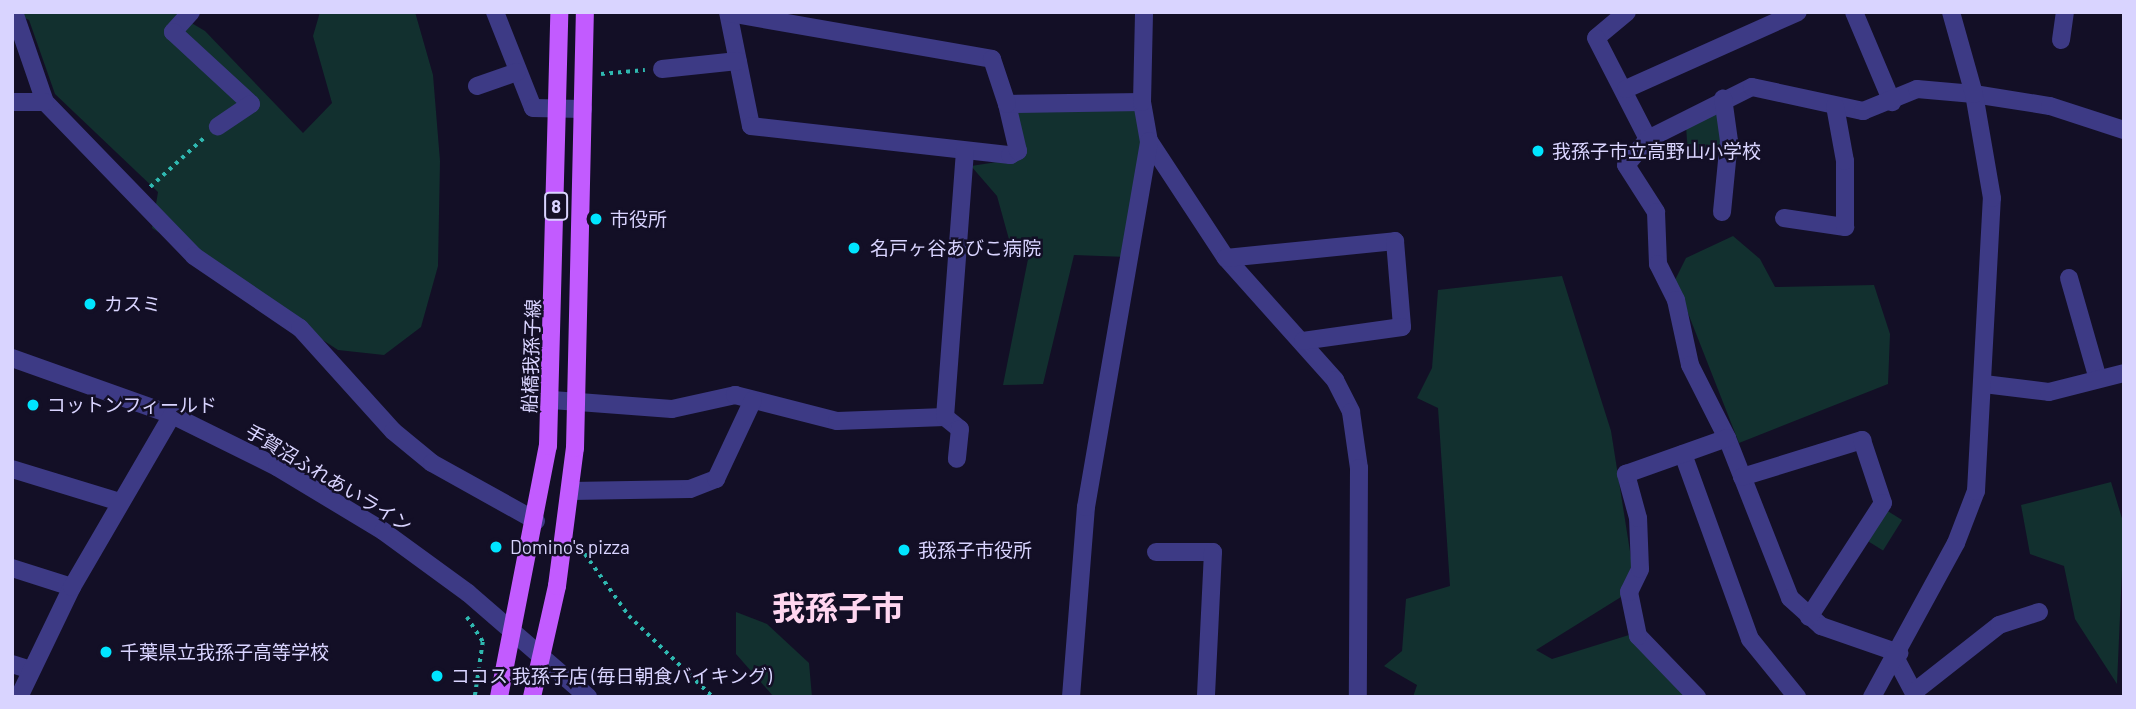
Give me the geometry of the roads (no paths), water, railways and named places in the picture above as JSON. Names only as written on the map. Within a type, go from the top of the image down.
[{"type":"main road","name":"船橋我孫子線","points":[[499,697],[536,521],[552,400],[559,12]]},
{"type":"main road","name":"8","points":[[533,697],[570,491],[576,401],[584,12]]},
{"type":"street","points":[[14,12],[45,102],[141,196],[194,256],[300,328],[393,431],[432,463],[536,521]]},
{"type":"street","points":[[191,12],[173,32],[251,104],[218,126]]},
{"type":"street","points":[[495,12],[533,108],[583,109]]},
{"type":"street","points":[[1071,697],[1086,507],[1149,141],[1142,102],[1144,12]]},
{"type":"street","points":[[1627,12],[1597,38],[1626,89],[1648,139]]},
{"type":"street","points":[[1626,89],[1798,12]]},
{"type":"street","points":[[1854,12],[1892,102]]},
{"type":"street","points":[[1872,697],[1897,656],[1976,491],[1984,384],[1992,198],[1974,94],[1951,12]]},
{"type":"street","points":[[2061,40],[2065,12]]},
{"type":"street","points":[[728,13],[992,59],[1007,104],[1018,151],[965,152],[751,127],[738,61],[728,13]]},
{"type":"street","points":[[662,69],[738,61]]},
{"type":"street","points":[[477,86],[517,72]]},
{"type":"street","points":[[2039,612],[2000,625],[1915,694],[1897,656],[1809,617],[1790,598],[1727,438],[1683,344],[1676,300],[1658,264],[1657,212],[1626,165],[1648,139],[1723,98],[1752,87],[1835,106],[1875,111],[1917,89],[1974,94],[2050,106],[2124,130]]},
{"type":"street","points":[[1722,212],[1729,141],[1723,98]]},
{"type":"street","points":[[12,102],[45,102]]},
{"type":"street","points":[[1007,104],[1142,102]]},
{"type":"street","points":[[1784,218],[1846,227],[1846,161],[1835,106]]},
{"type":"street","points":[[1149,141],[1226,257],[1303,341],[1346,398],[1357,432],[1358,697]]},
{"type":"street","points":[[945,418],[965,152]]},
{"type":"street","points":[[1226,257],[1395,242],[1402,327],[1303,341]]},
{"type":"street","points":[[2069,278],[2098,379]]},
{"type":"street","name":"手賀沼ふれあいライン","points":[[12,358],[172,415],[383,531],[513,629],[588,697]]},
{"type":"street","points":[[1984,384],[2049,392],[2124,373]]},
{"type":"street","points":[[552,400],[672,409],[718,395],[753,400],[837,421],[945,418],[960,429],[957,459]]},
{"type":"street","points":[[570,491],[690,489],[716,479],[753,400]]},
{"type":"street","points":[[19,697],[72,587],[172,415]]},
{"type":"street","points":[[1697,697],[1638,636],[1629,592],[1640,557],[1626,474],[1727,438]]},
{"type":"street","points":[[1742,477],[1862,440],[1883,503],[1809,617]]},
{"type":"street","points":[[1683,454],[1750,639],[1797,697]]},
{"type":"street","points":[[12,469],[120,502]]},
{"type":"street","points":[[1156,552],[1213,552],[1206,697]]},
{"type":"street","points":[[12,568],[72,587]]},
{"type":"street","points":[[12,664],[31,670]]},
{"type":"place","name":"我孫子市立高野山小学校","points":[[1538,151]]},
{"type":"place","name":"市役所","points":[[596,219]]},
{"type":"place","name":"名戸ヶ谷あびこ病院","points":[[854,248]]},
{"type":"place","name":"カスミ","points":[[90,304]]},
{"type":"place","name":"コットンフィールド","points":[[33,405]]},
{"type":"place","name":"Domino's pizza","points":[[496,547]]},
{"type":"place","name":"我孫子市役所","points":[[904,550]]},
{"type":"place","name":"千葉県立我孫子高等学校","points":[[106,652]]},
{"type":"place","name":"ココス 我孫子店 (毎日朝食バイキング)","points":[[437,676]]},
{"type":"district","name":"我孫子市","points":[[838,608]]}]
